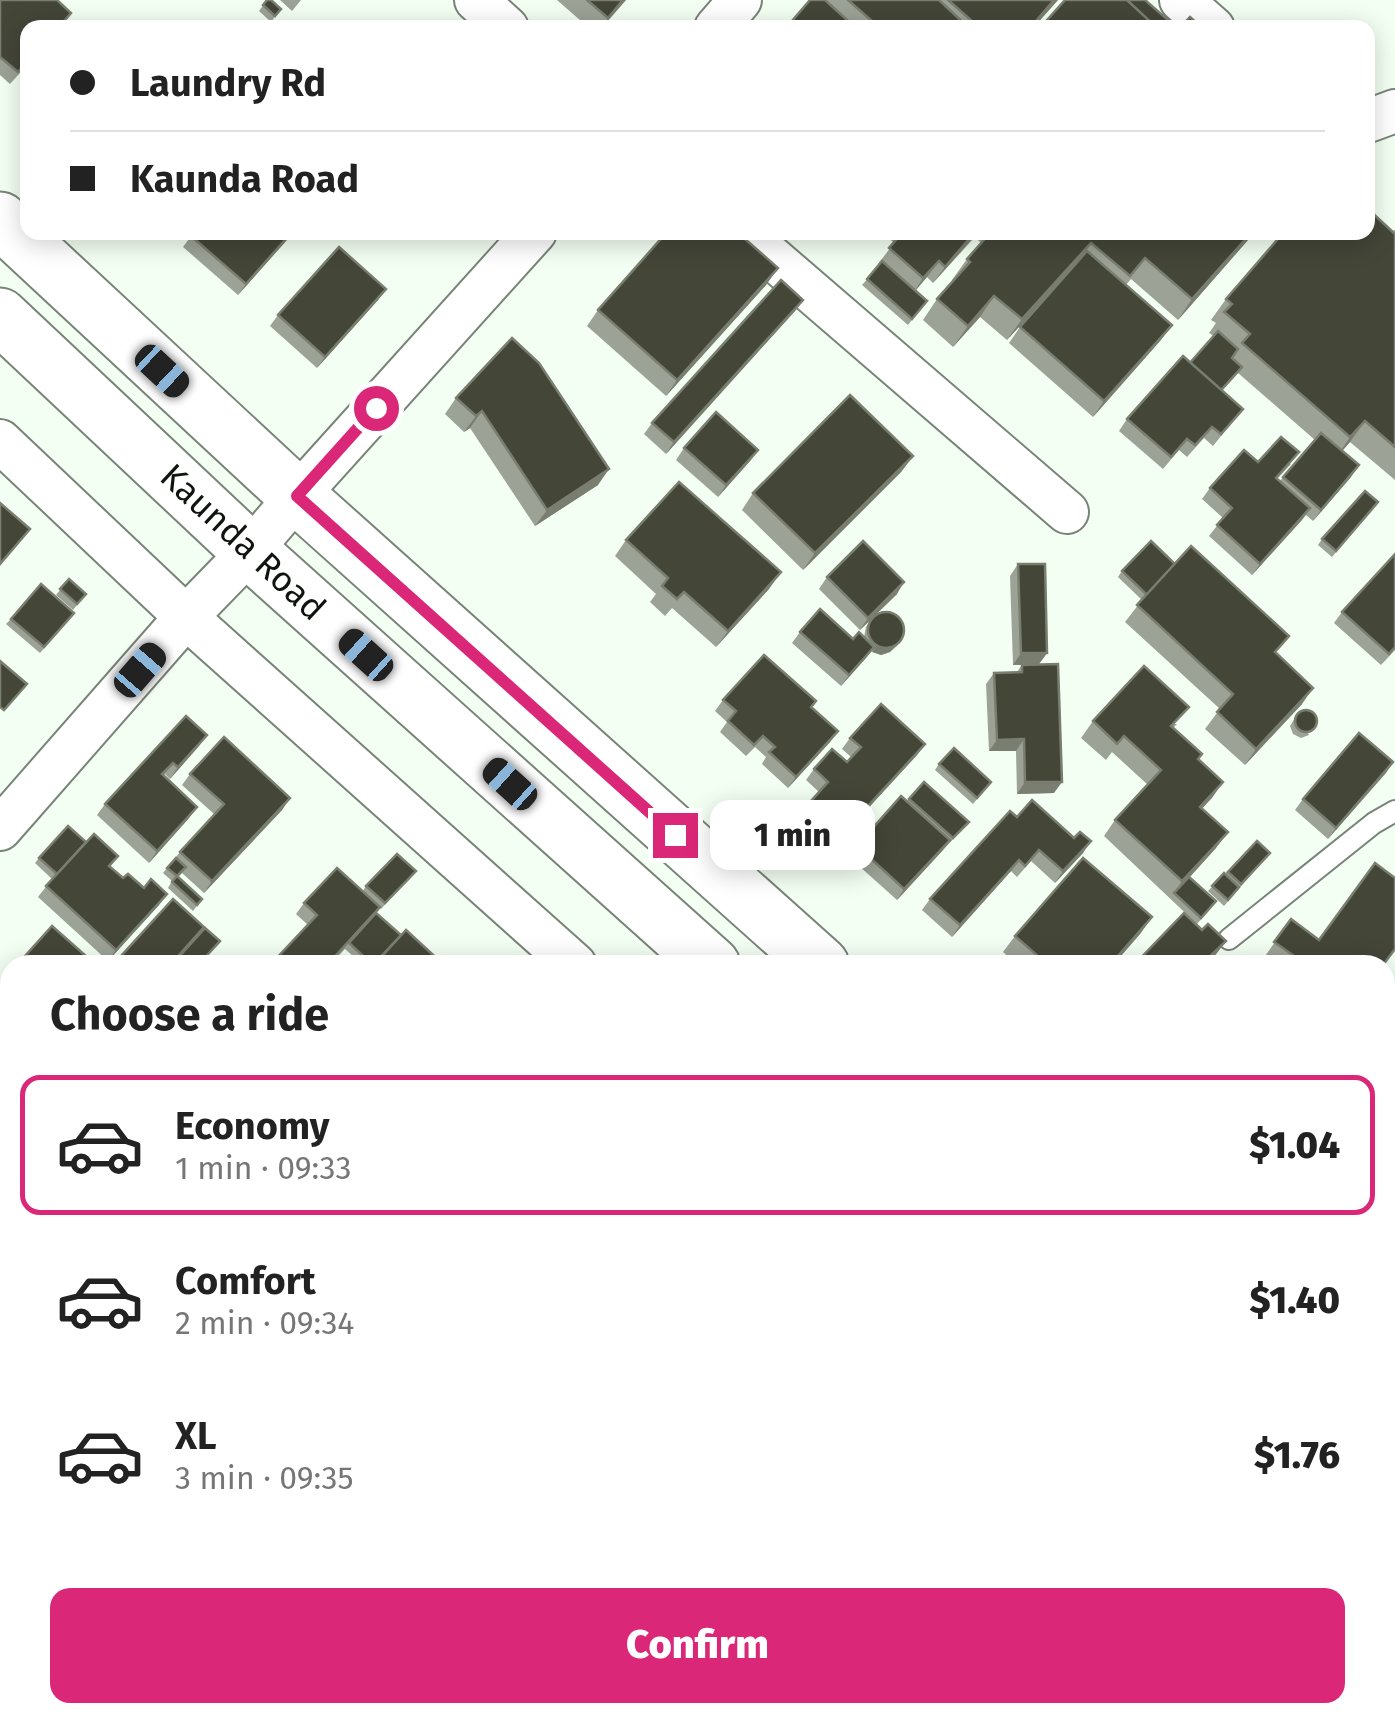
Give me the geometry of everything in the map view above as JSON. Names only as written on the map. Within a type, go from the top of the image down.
[{"type":"main road","name":"Kaunda Road","points":[[0,220],[20,239]]},
{"type":"main road","name":"Kaunda Road","points":[[22,240],[297,496],[810,955]]},
{"type":"main road","name":"Kaunda Road","points":[[0,316],[250,551],[701,955]]},
{"type":"street","points":[[476,0],[498,20]]},
{"type":"street","points":[[723,20],[740,0]]},
{"type":"street","points":[[1182,0],[1205,20]]},
{"type":"street","points":[[0,829],[528,240]]},
{"type":"street","points":[[751,240],[1067,512]]},
{"type":"street","points":[[0,441],[186,617],[565,955]]},
{"type":"lane","points":[[1229,939],[1395,810]]},
{"type":"building","points":[[0,0],[57,0],[71,13],[65,20],[20,20],[18,72],[0,57]]},
{"type":"building","points":[[267,0],[281,9],[275,16],[263,5]]},
{"type":"building","points":[[587,0],[623,0],[608,18]]},
{"type":"building","points":[[810,0],[825,0],[847,20],[793,20]]},
{"type":"building","points":[[848,0],[939,0],[960,20],[871,20]]},
{"type":"building","points":[[948,0],[1054,0],[1037,20],[971,20]]},
{"type":"building","points":[[1065,0],[1127,0],[1150,20],[1047,20]]},
{"type":"building","points":[[1127,0],[1145,0],[1168,20],[1148,20]]},
{"type":"building","points":[[1375,215],[1395,234],[1395,447],[1365,421],[1350,437],[1242,343],[1250,334],[1224,312],[1232,304],[1226,299],[1277,240],[1375,240]]},
{"type":"building","points":[[196,240],[285,240],[246,284]]},
{"type":"building","points":[[660,240],[746,240],[778,268],[677,380],[598,310]]},
{"type":"building","points":[[896,240],[968,240],[945,267],[939,261],[923,278],[889,248]]},
{"type":"building","points":[[984,240],[1245,240],[1192,299],[1145,258],[1130,276],[1091,243],[1022,319],[994,296],[968,326],[937,299],[970,262],[967,259]]},
{"type":"building","points":[[339,247],[386,289],[325,357],[278,315]]},
{"type":"building","points":[[1087,251],[1172,325],[1104,401],[1020,327]]},
{"type":"building","points":[[882,261],[927,301],[912,319],[867,279]]},
{"type":"building","points":[[781,280],[803,300],[674,442],[652,423]]},
{"type":"building","points":[[1218,331],[1238,349],[1232,358],[1242,367],[1221,390],[1190,363]]},
{"type":"building","points":[[512,338],[539,363],[609,469],[547,510],[482,411],[476,416],[456,398]]},
{"type":"building","points":[[1183,356],[1243,409],[1221,434],[1212,427],[1195,445],[1187,439],[1171,457],[1127,419]]},
{"type":"building","points":[[850,395],[913,456],[815,553],[753,493]]},
{"type":"building","points":[[716,412],[758,450],[726,485],[684,448]]},
{"type":"building","points":[[1321,433],[1359,465],[1321,510],[1283,477]]},
{"type":"building","points":[[1281,437],[1299,452],[1276,478],[1310,508],[1260,564],[1217,525],[1232,508],[1210,488],[1244,450],[1258,462]]},
{"type":"building","points":[[679,482],[781,572],[728,631],[684,592],[677,599],[662,586],[668,578],[626,540]]},
{"type":"building","points":[[1365,491],[1378,502],[1336,551],[1322,539]]},
{"type":"building","points":[[0,503],[30,529],[0,564]]},
{"type":"building","points":[[863,541],[904,582],[868,618],[827,577]]},
{"type":"building","points":[[1151,541],[1175,564],[1147,595],[1122,571]]},
{"type":"building","points":[[1191,546],[1289,636],[1275,652],[1313,688],[1256,749],[1217,712],[1233,694],[1137,605]]},
{"type":"building","points":[[1395,554],[1395,647],[1389,654],[1342,612]]},
{"type":"building","points":[[1018,564],[1045,564],[1047,653],[1021,653]]},
{"type":"building","points":[[69,579],[86,594],[77,604],[60,589]]},
{"type":"building","points":[[41,584],[74,613],[44,647],[11,619]]},
{"type":"building","points":[[820,609],[853,639],[859,632],[874,647],[849,675],[800,632]]},
{"type":"building","points":[[886,612],[899,617],[904,630],[899,643],[886,648],[873,643],[868,630],[873,617]]},
{"type":"building","points":[[764,655],[816,701],[811,707],[838,731],[796,777],[769,752],[775,747],[763,736],[754,745],[728,721],[736,711],[723,700]]},
{"type":"building","points":[[0,661],[27,684],[4,710],[0,707]]},
{"type":"building","points":[[1058,664],[1062,782],[1025,782],[1024,739],[997,740],[994,673],[1022,672],[1022,665]]},
{"type":"building","points":[[1144,666],[1189,707],[1171,726],[1202,754],[1198,759],[1223,782],[1200,807],[1228,832],[1182,881],[1115,820],[1161,770],[1124,736],[1117,744],[1093,721]]},
{"type":"building","points":[[881,704],[925,744],[846,830],[812,800],[828,782],[814,769],[832,749],[847,762],[861,747],[850,738]]},
{"type":"building","points":[[1306,710],[1317,721],[1306,732],[1295,721]]},
{"type":"building","points":[[186,716],[207,735],[178,767],[173,763],[162,774],[197,807],[157,851],[105,804]]},
{"type":"building","points":[[1359,733],[1393,762],[1336,828],[1303,799]]},
{"type":"building","points":[[224,737],[290,798],[212,881],[180,852],[224,804],[190,774]]},
{"type":"building","points":[[954,748],[991,782],[977,798],[939,764]]},
{"type":"building","points":[[924,782],[969,822],[953,838],[909,799]]},
{"type":"building","points":[[901,796],[950,840],[904,889],[857,846]]},
{"type":"building","points":[[1032,800],[1074,838],[1080,832],[1091,841],[1063,871],[1039,850],[1025,866],[1019,860],[960,925],[930,899],[1010,811],[1017,817]]},
{"type":"building","points":[[68,826],[86,842],[57,874],[39,858]]},
{"type":"building","points":[[94,834],[118,856],[109,866],[123,878],[128,874],[144,888],[151,879],[167,894],[116,950],[46,886]]},
{"type":"building","points":[[1257,841],[1270,853],[1241,884],[1228,872]]},
{"type":"building","points":[[397,854],[416,871],[385,903],[366,886]]},
{"type":"building","points":[[176,858],[186,867],[177,876],[167,868]]},
{"type":"building","points":[[1083,858],[1152,917],[1119,955],[1037,955],[1015,936]]},
{"type":"building","points":[[1375,863],[1395,878],[1395,949],[1390,955],[1293,955],[1274,942],[1291,919],[1319,940]]},
{"type":"building","points":[[337,868],[380,907],[336,955],[280,955],[317,915],[304,903]]},
{"type":"building","points":[[1224,873],[1239,887],[1228,900],[1212,886]]},
{"type":"building","points":[[177,876],[202,899],[197,905],[172,882]]},
{"type":"building","points":[[1189,877],[1216,901],[1201,918],[1174,893]]},
{"type":"building","points":[[173,899],[204,927],[179,955],[122,955]]},
{"type":"building","points":[[376,913],[401,935],[382,955],[362,955],[349,943]]},
{"type":"building","points":[[1184,913],[1202,930],[1208,924],[1226,941],[1211,955],[1144,955]]},
{"type":"building","points":[[52,926],[85,955],[26,955]]},
{"type":"building","points":[[205,928],[220,941],[207,955],[181,955]]},
{"type":"building","points":[[406,930],[433,955],[383,955]]},
{"type":"route","points":[[376,408],[297,496],[675,835]]}]
